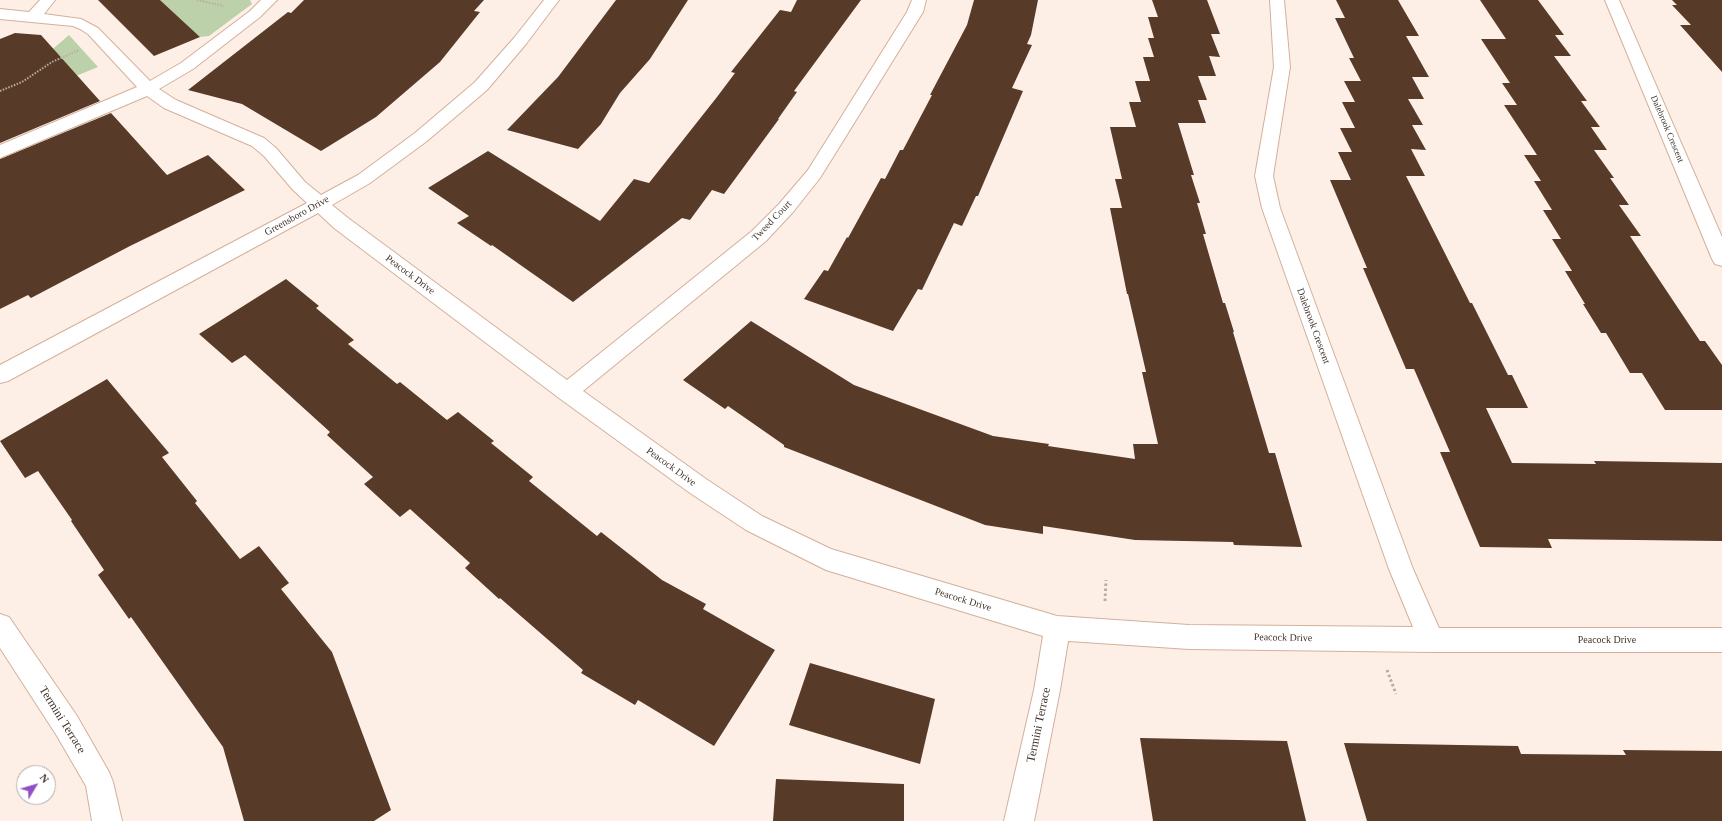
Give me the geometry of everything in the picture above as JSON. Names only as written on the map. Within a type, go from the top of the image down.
[{"type":"street","points":[[34,17],[48,0]]},
{"type":"street","points":[[0,152],[148,89],[187,66],[255,14],[270,0]]},
{"type":"street","name":"Greensboro Drive","points":[[0,375],[364,179],[421,137],[481,86],[520,41],[552,0]]},
{"type":"street","name":"Tweed Court","points":[[567,392],[760,236],[786,208],[814,174],[915,12],[919,0]]},
{"type":"street","name":"Dalebrook Crescent","points":[[1277,0],[1282,67],[1264,176],[1271,208],[1401,569],[1431,640]]},
{"type":"street","name":"Dalebrook Crescent","points":[[1612,0],[1722,258]]},
{"type":"street","name":"Peacock Drive","points":[[0,14],[76,22],[85,26],[92,31],[148,89],[170,104],[258,142],[270,152],[299,186],[341,223],[567,392],[735,511],[754,523],[826,559],[1057,628],[1189,637],[1431,640],[1722,640]]},
{"type":"street","name":"Termini Terrace","points":[[0,626],[67,726],[99,782],[107,821]]},
{"type":"street","name":"Termini Terrace","points":[[1019,821],[1047,690],[1057,628]]},
{"type":"path","points":[[197,0],[224,6]]},
{"type":"path","points":[[0,91],[22,82],[52,62],[85,47]]},
{"type":"path","points":[[1105,601],[1106,580]]},
{"type":"path","points":[[1387,669],[1396,694]]},
{"type":"green space","points":[[160,0],[250,0],[252,4],[209,36],[200,37]]},
{"type":"green space","points":[[69,35],[98,67],[0,107],[25,73]]},
{"type":"building","points":[[98,0],[160,0],[200,37],[154,56]]},
{"type":"building","points":[[304,0],[484,0],[474,11],[480,12],[440,62],[376,117],[321,151],[242,104],[188,90],[288,12],[291,13]]},
{"type":"building","points":[[616,0],[688,0],[650,59],[620,93],[601,124],[578,149],[507,130],[558,77]]},
{"type":"building","points":[[797,0],[861,0],[794,91],[797,92],[779,119],[724,194],[712,190],[690,220],[682,218],[573,302],[492,245],[491,246],[457,223],[469,216],[428,188],[488,151],[600,221],[634,179],[649,183],[717,97],[735,73],[731,72],[780,10],[791,12]]},
{"type":"building","points":[[974,0],[1038,0],[1031,35],[1027,44],[1032,45],[1012,88],[1023,91],[978,196],[976,196],[962,226],[954,223],[922,290],[918,289],[893,331],[804,299],[824,270],[828,271],[881,178],[885,179],[900,150],[903,150],[967,25]]},
{"type":"building","points":[[1152,0],[1207,0],[1220,34],[1211,34],[1220,57],[1209,56],[1216,76],[1198,76],[1207,100],[1198,100],[1206,123],[1178,123],[1194,175],[1191,175],[1200,203],[1197,203],[1206,234],[1203,234],[1223,303],[1225,303],[1234,332],[1269,453],[1275,453],[1302,547],[1234,545],[1233,542],[1135,540],[1043,526],[1043,534],[985,525],[784,447],[784,445],[728,406],[725,409],[683,380],[751,321],[854,385],[993,436],[1135,459],[1133,444],[1158,444],[1142,372],[1146,372],[1127,294],[1110,208],[1122,208],[1115,179],[1122,179],[1110,127],[1136,127],[1129,102],[1141,102],[1135,81],[1150,81],[1143,57],[1154,57],[1148,38],[1154,38],[1148,17],[1158,17]]},
{"type":"building","points":[[1336,0],[1398,0],[1419,36],[1406,36],[1429,77],[1412,77],[1424,99],[1408,99],[1423,125],[1412,125],[1426,150],[1411,149],[1425,176],[1406,176],[1470,303],[1472,303],[1508,375],[1512,375],[1528,408],[1486,408],[1512,463],[1596,464],[1594,461],[1722,463],[1722,541],[1548,539],[1552,548],[1480,547],[1440,452],[1450,452],[1414,369],[1406,369],[1363,268],[1367,268],[1330,180],[1351,180],[1338,152],[1352,152],[1340,128],[1355,128],[1342,102],[1355,102],[1344,81],[1361,81],[1349,58],[1354,58],[1335,18],[1345,18]]},
{"type":"building","points":[[1480,0],[1538,0],[1564,35],[1555,35],[1571,56],[1554,56],[1587,101],[1581,101],[1600,127],[1591,127],[1607,150],[1594,150],[1614,178],[1610,178],[1629,205],[1619,205],[1641,236],[1630,236],[1700,341],[1705,341],[1722,365],[1722,410],[1665,410],[1642,373],[1630,373],[1606,333],[1601,333],[1583,304],[1585,304],[1565,271],[1572,271],[1552,239],[1561,239],[1543,210],[1552,210],[1534,181],[1541,181],[1524,155],[1537,155],[1504,105],[1517,105],[1502,83],[1510,83],[1481,39],[1506,39]]},
{"type":"building","points":[[1672,0],[1722,0],[1722,72],[1680,25],[1691,25],[1672,5],[1677,5]]},
{"type":"building","points":[[15,33],[41,35],[100,101],[0,143],[0,39]]},
{"type":"building","points":[[111,113],[167,175],[208,155],[245,190],[130,246],[31,298],[28,295],[0,309],[0,159]]},
{"type":"building","points":[[286,279],[319,306],[316,308],[354,340],[348,344],[397,384],[400,382],[447,420],[458,412],[494,441],[491,443],[533,477],[529,481],[597,536],[601,532],[662,580],[706,604],[703,609],[775,650],[714,746],[638,700],[635,705],[581,673],[583,670],[500,598],[499,599],[465,568],[470,563],[410,509],[400,517],[364,484],[373,477],[327,435],[330,432],[245,355],[232,363],[199,334]]},
{"type":"building","points":[[107,379],[169,453],[162,457],[197,501],[195,503],[240,559],[259,546],[289,583],[281,589],[332,652],[391,810],[374,821],[244,821],[223,747],[131,617],[129,619],[98,575],[104,570],[38,471],[25,478],[0,441]]},
{"type":"building","points":[[810,663],[935,699],[920,764],[789,725]]},
{"type":"building","points":[[1140,738],[1287,741],[1306,821],[1153,821]]},
{"type":"building","points":[[1344,743],[1518,746],[1521,754],[1626,755],[1623,750],[1722,751],[1722,821],[1367,821]]},
{"type":"building","points":[[776,779],[904,784],[904,821],[773,821]]}]
